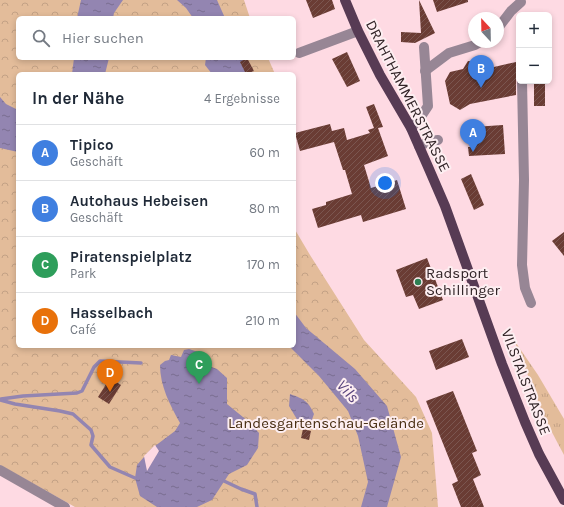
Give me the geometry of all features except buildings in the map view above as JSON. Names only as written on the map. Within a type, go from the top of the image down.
[{"type":"main road","name":"DRAHTHAMMERSTRASSE","points":[[345,0],[358,31],[380,75],[411,128],[445,206],[485,317]]},
{"type":"main road","name":"VILSTALSTRASSE","points":[[485,317],[502,364],[539,454],[564,500]]},
{"type":"street","points":[[522,1],[522,12]]},
{"type":"street","points":[[504,20],[522,1]]},
{"type":"street","points":[[299,53],[358,31]]},
{"type":"street","points":[[411,128],[428,106],[424,47]]},
{"type":"street","points":[[425,71],[449,53],[468,47]]},
{"type":"street","points":[[522,84],[524,180],[522,265],[525,288],[530,303]]},
{"type":"street","points":[[418,146],[438,140]]},
{"type":"street","points":[[0,470],[65,507]]},
{"type":"green space","name":"Landesgartenschau-Gelände","points":[[0,0],[244,0],[249,16],[16,16],[16,60],[269,60],[274,72],[16,72],[16,348],[296,348],[296,231],[364,340],[416,397],[432,433],[438,507],[75,507],[0,465]]},
{"type":"green space","points":[[514,340],[538,375],[564,419],[564,455],[546,421]]},
{"type":"water","points":[[81,0],[123,0],[113,16],[77,16]]},
{"type":"water","points":[[177,0],[217,0],[224,16],[192,16],[186,8]]},
{"type":"water","points":[[74,60],[108,60],[106,72],[72,72]]},
{"type":"water","points":[[206,60],[246,60],[252,72],[210,72],[205,65]]},
{"type":"water","points":[[0,97],[6,104],[16,109],[16,152],[0,148]]},
{"type":"water","name":"Vils","points":[[296,315],[306,328],[355,369],[387,406],[401,457],[387,507],[361,507],[368,482],[358,436],[348,411],[319,376],[291,348],[296,348]]},
{"type":"water","points":[[189,349],[198,352],[203,364],[217,369],[227,378],[227,404],[249,422],[259,433],[258,448],[247,465],[229,474],[212,500],[197,507],[157,507],[140,496],[135,478],[137,465],[151,449],[175,431],[180,423],[169,402],[164,388],[160,373],[160,365],[169,360],[171,355],[181,357],[184,350]]},
{"type":"water","points":[[290,394],[302,399],[310,406],[314,414],[310,425],[298,421],[289,406]]},
{"type":"pier","points":[[155,445],[159,451],[147,471],[144,456]]},
{"type":"waterway","points":[[1,399],[23,396],[77,393],[82,391],[94,367],[100,361],[141,363]]},
{"type":"waterway","points":[[0,400],[73,414],[91,430],[93,436],[91,445],[110,467],[135,478]]},
{"type":"waterway","points":[[224,481],[255,494],[257,507]]},
{"type":"place","name":"Autohaus Hebeisen","points":[[481,88]]},
{"type":"place","name":"Tipico","points":[[473,152]]},
{"type":"place","name":"Radsport Schillinger","points":[[418,282]]},
{"type":"place","name":"Piratenspielplatz","points":[[199,384]]},
{"type":"place","name":"Hasselbach","points":[[110,392]]}]
